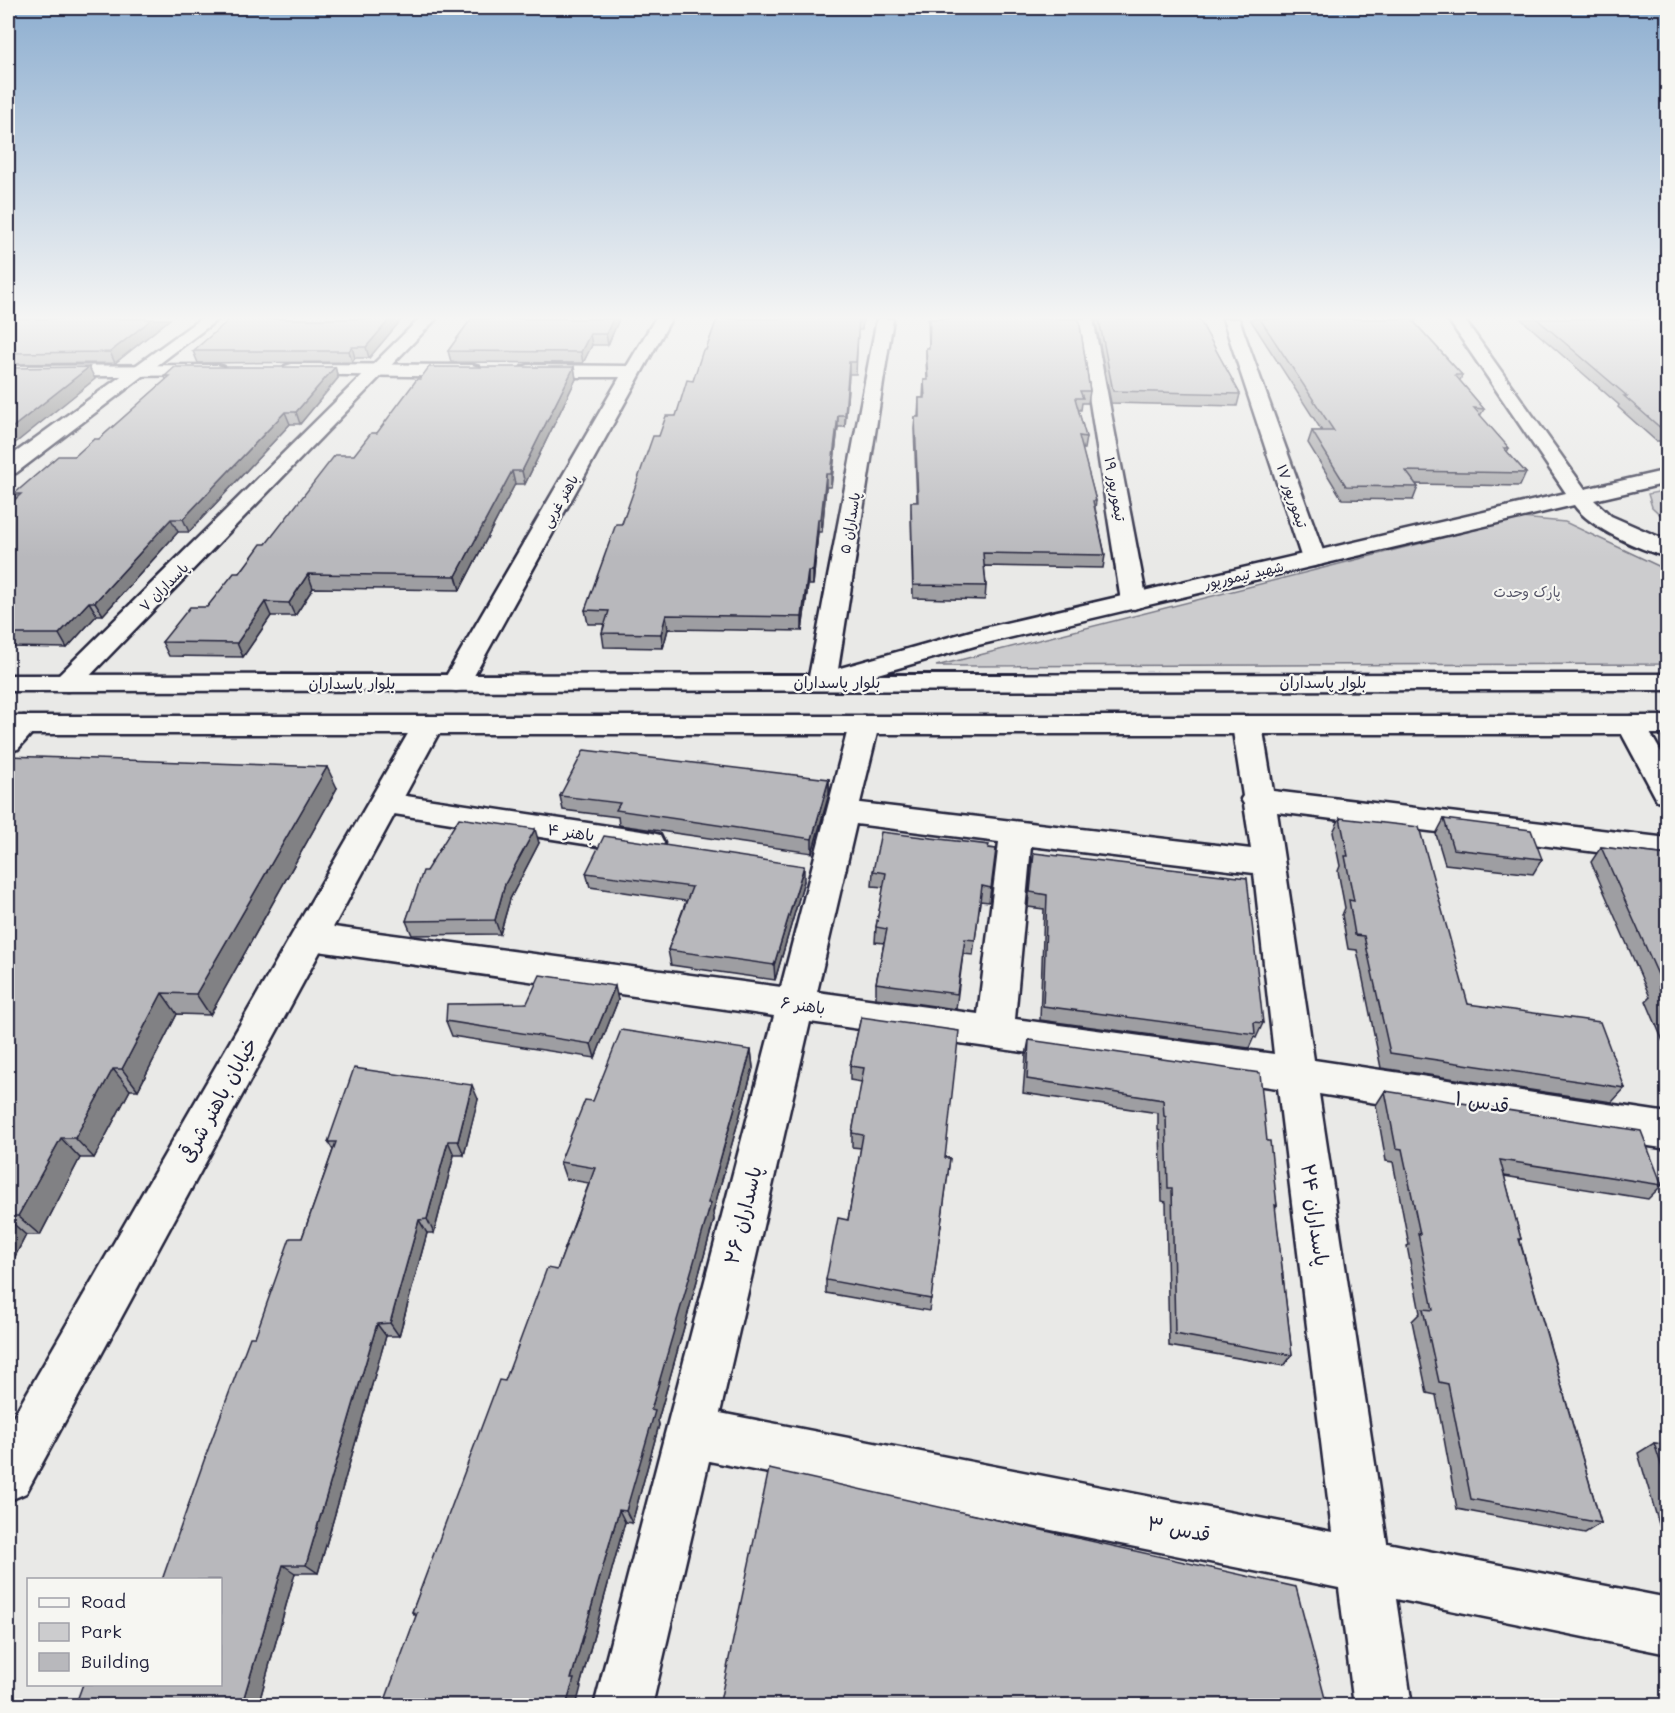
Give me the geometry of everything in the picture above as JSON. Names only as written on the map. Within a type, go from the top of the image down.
[{"type":"street","points":[[8,468],[101,399]]},
{"type":"street","name":"پاسداران ۷","points":[[67,683],[349,399]]},
{"type":"street","name":"باهنر غربی","points":[[456,683],[617,399]]},
{"type":"street","name":"پاسداران ۵","points":[[822,682],[871,399]]},
{"type":"street","name":"تیمورپور ۱۹","points":[[1099,399],[1134,601]]},
{"type":"street","name":"تیمورپور ۱۷","points":[[1259,399],[1314,559]]},
{"type":"street","points":[[1512,399],[1590,511],[1603,521],[1668,550]]},
{"type":"street","name":"شهید تیمورپور","points":[[822,682],[971,639],[1668,476]]},
{"type":"street","points":[[1581,496],[1627,512],[1668,530]]},
{"type":"street","name":"بلوار پاسداران","points":[[8,683],[1668,682]]},
{"type":"street","points":[[13,731],[428,725],[1668,725]]},
{"type":"street","name":"خیابان باهنر شرقی","points":[[8,1475],[386,804],[428,725]]},
{"type":"street","name":"پاسداران ۲۶","points":[[623,1706],[795,1004],[817,868],[842,812],[864,725]]},
{"type":"street","points":[[1632,725],[1668,793]]},
{"type":"street","name":"پاسداران ۲۴","points":[[1247,726],[1257,799],[1270,863],[1296,1074],[1383,1706]]},
{"type":"street","points":[[1257,799],[1668,850]]},
{"type":"street","name":"باهنر ۴","points":[[386,804],[676,847]]},
{"type":"street","points":[[842,812],[1270,863]]},
{"type":"street","points":[[995,1032],[1016,833]]},
{"type":"street","name":"باهنر ۶","points":[[311,937],[1296,1074]]},
{"type":"street","name":"قدس ۱","points":[[1296,1074],[1668,1131]]},
{"type":"street","name":"قدس ۳","points":[[690,1432],[1668,1626]]},
{"type":"green space","points":[[1668,490],[1667,521],[1652,507],[1648,494]]},
{"type":"green space","name":"پارک وحدت","points":[[1521,518],[1565,522],[1667,570],[1667,664],[936,666]]},
{"type":"building","points":[[8,399],[49,399],[8,431]]},
{"type":"building","points":[[144,399],[307,399],[296,412],[285,412],[183,519],[171,519],[95,602],[89,602],[59,634],[8,634],[8,506],[21,494],[14,494],[58,456],[75,456],[94,439],[99,439]]},
{"type":"building","points":[[402,399],[558,399],[522,471],[512,471],[456,576],[308,574],[289,603],[265,602],[237,643],[162,642],[190,607],[207,607],[234,573],[240,573],[261,544],[266,544],[335,455],[354,455],[371,433],[377,433]]},
{"type":"building","points":[[681,399],[846,399],[845,415],[838,415],[831,474],[826,474],[821,519],[818,519],[813,571],[808,571],[802,617],[666,615],[661,634],[602,633],[609,611],[585,610],[616,524],[622,524],[653,436],[659,436],[666,416],[676,416]]},
{"type":"building","points":[[919,399],[1075,399],[1086,437],[1079,436],[1096,501],[1093,501],[1105,555],[983,553],[986,586],[913,585],[911,502],[918,502],[915,417],[919,417]]},
{"type":"building","points":[[1313,399],[1475,399],[1484,409],[1474,408],[1509,448],[1504,448],[1526,473],[1406,471],[1418,487],[1346,486],[1312,431],[1334,431]]},
{"type":"building","points":[[1627,399],[1668,399],[1668,430],[1663,430]]},
{"type":"building","points":[[584,750],[829,779],[812,839],[616,810],[620,803],[560,796]]},
{"type":"building","points":[[8,756],[327,767],[196,994],[162,993],[122,1069],[113,1069],[75,1138],[61,1138],[18,1216],[8,1216]]},
{"type":"building","points":[[459,818],[535,829],[505,884],[495,920],[406,921],[423,871],[426,871]]},
{"type":"building","points":[[1340,818],[1419,827],[1468,1004],[1600,1022],[1625,1088],[1390,1053],[1364,936],[1355,935],[1349,900],[1354,901]]},
{"type":"building","points":[[1444,819],[1531,830],[1542,859],[1453,849]]},
{"type":"building","points":[[881,832],[989,845],[988,848],[996,849],[991,888],[982,886],[975,940],[965,939],[957,994],[876,983],[887,929],[876,927],[886,873],[873,871]]},
{"type":"building","points":[[604,836],[804,866],[774,965],[668,950],[692,887],[586,873]]},
{"type":"building","points":[[1601,847],[1668,855],[1668,1008],[1659,987],[1664,988]]},
{"type":"building","points":[[1034,853],[1247,878],[1263,1023],[1254,1022],[1255,1034],[1043,1006],[1047,895],[1030,892]]},
{"type":"building","points":[[540,975],[615,986],[591,1044],[446,1021],[447,1004],[527,1003]]},
{"type":"building","points":[[861,1017],[959,1031],[945,1158],[950,1158],[931,1299],[826,1280],[838,1218],[848,1220],[863,1135],[852,1133],[864,1068],[850,1066]]},
{"type":"building","points":[[621,1030],[751,1050],[708,1203],[711,1203],[651,1410],[655,1411],[626,1511],[619,1510],[571,1679],[574,1679],[566,1706],[383,1706],[417,1613],[412,1612],[499,1380],[505,1381],[547,1268],[557,1270],[595,1168],[560,1162],[585,1100],[593,1101]]},
{"type":"building","points":[[1029,1040],[1260,1073],[1267,1141],[1270,1141],[1292,1355],[1175,1334],[1172,1188],[1168,1188],[1166,1117],[1163,1100],[1027,1079]]},
{"type":"building","points":[[354,1068],[472,1085],[458,1141],[448,1141],[427,1219],[419,1220],[390,1323],[377,1324],[306,1565],[283,1565],[242,1704],[75,1706],[82,1686],[222,1686],[222,1578],[163,1578],[250,1337],[255,1337],[290,1238],[302,1238],[336,1142],[328,1142]]},
{"type":"building","points":[[1385,1091],[1641,1131],[1662,1185],[1500,1160],[1521,1239],[1519,1239],[1601,1523],[1471,1499],[1448,1384],[1439,1382],[1423,1309],[1433,1310],[1402,1149],[1396,1148]]},
{"type":"building","points":[[1654,1443],[1668,1445],[1668,1485]]},
{"type":"building","points":[[769,1469],[1296,1587],[1327,1706],[719,1706]]},
{"type":"building","points":[[1530,1701],[1551,1706],[1531,1706]]}]
